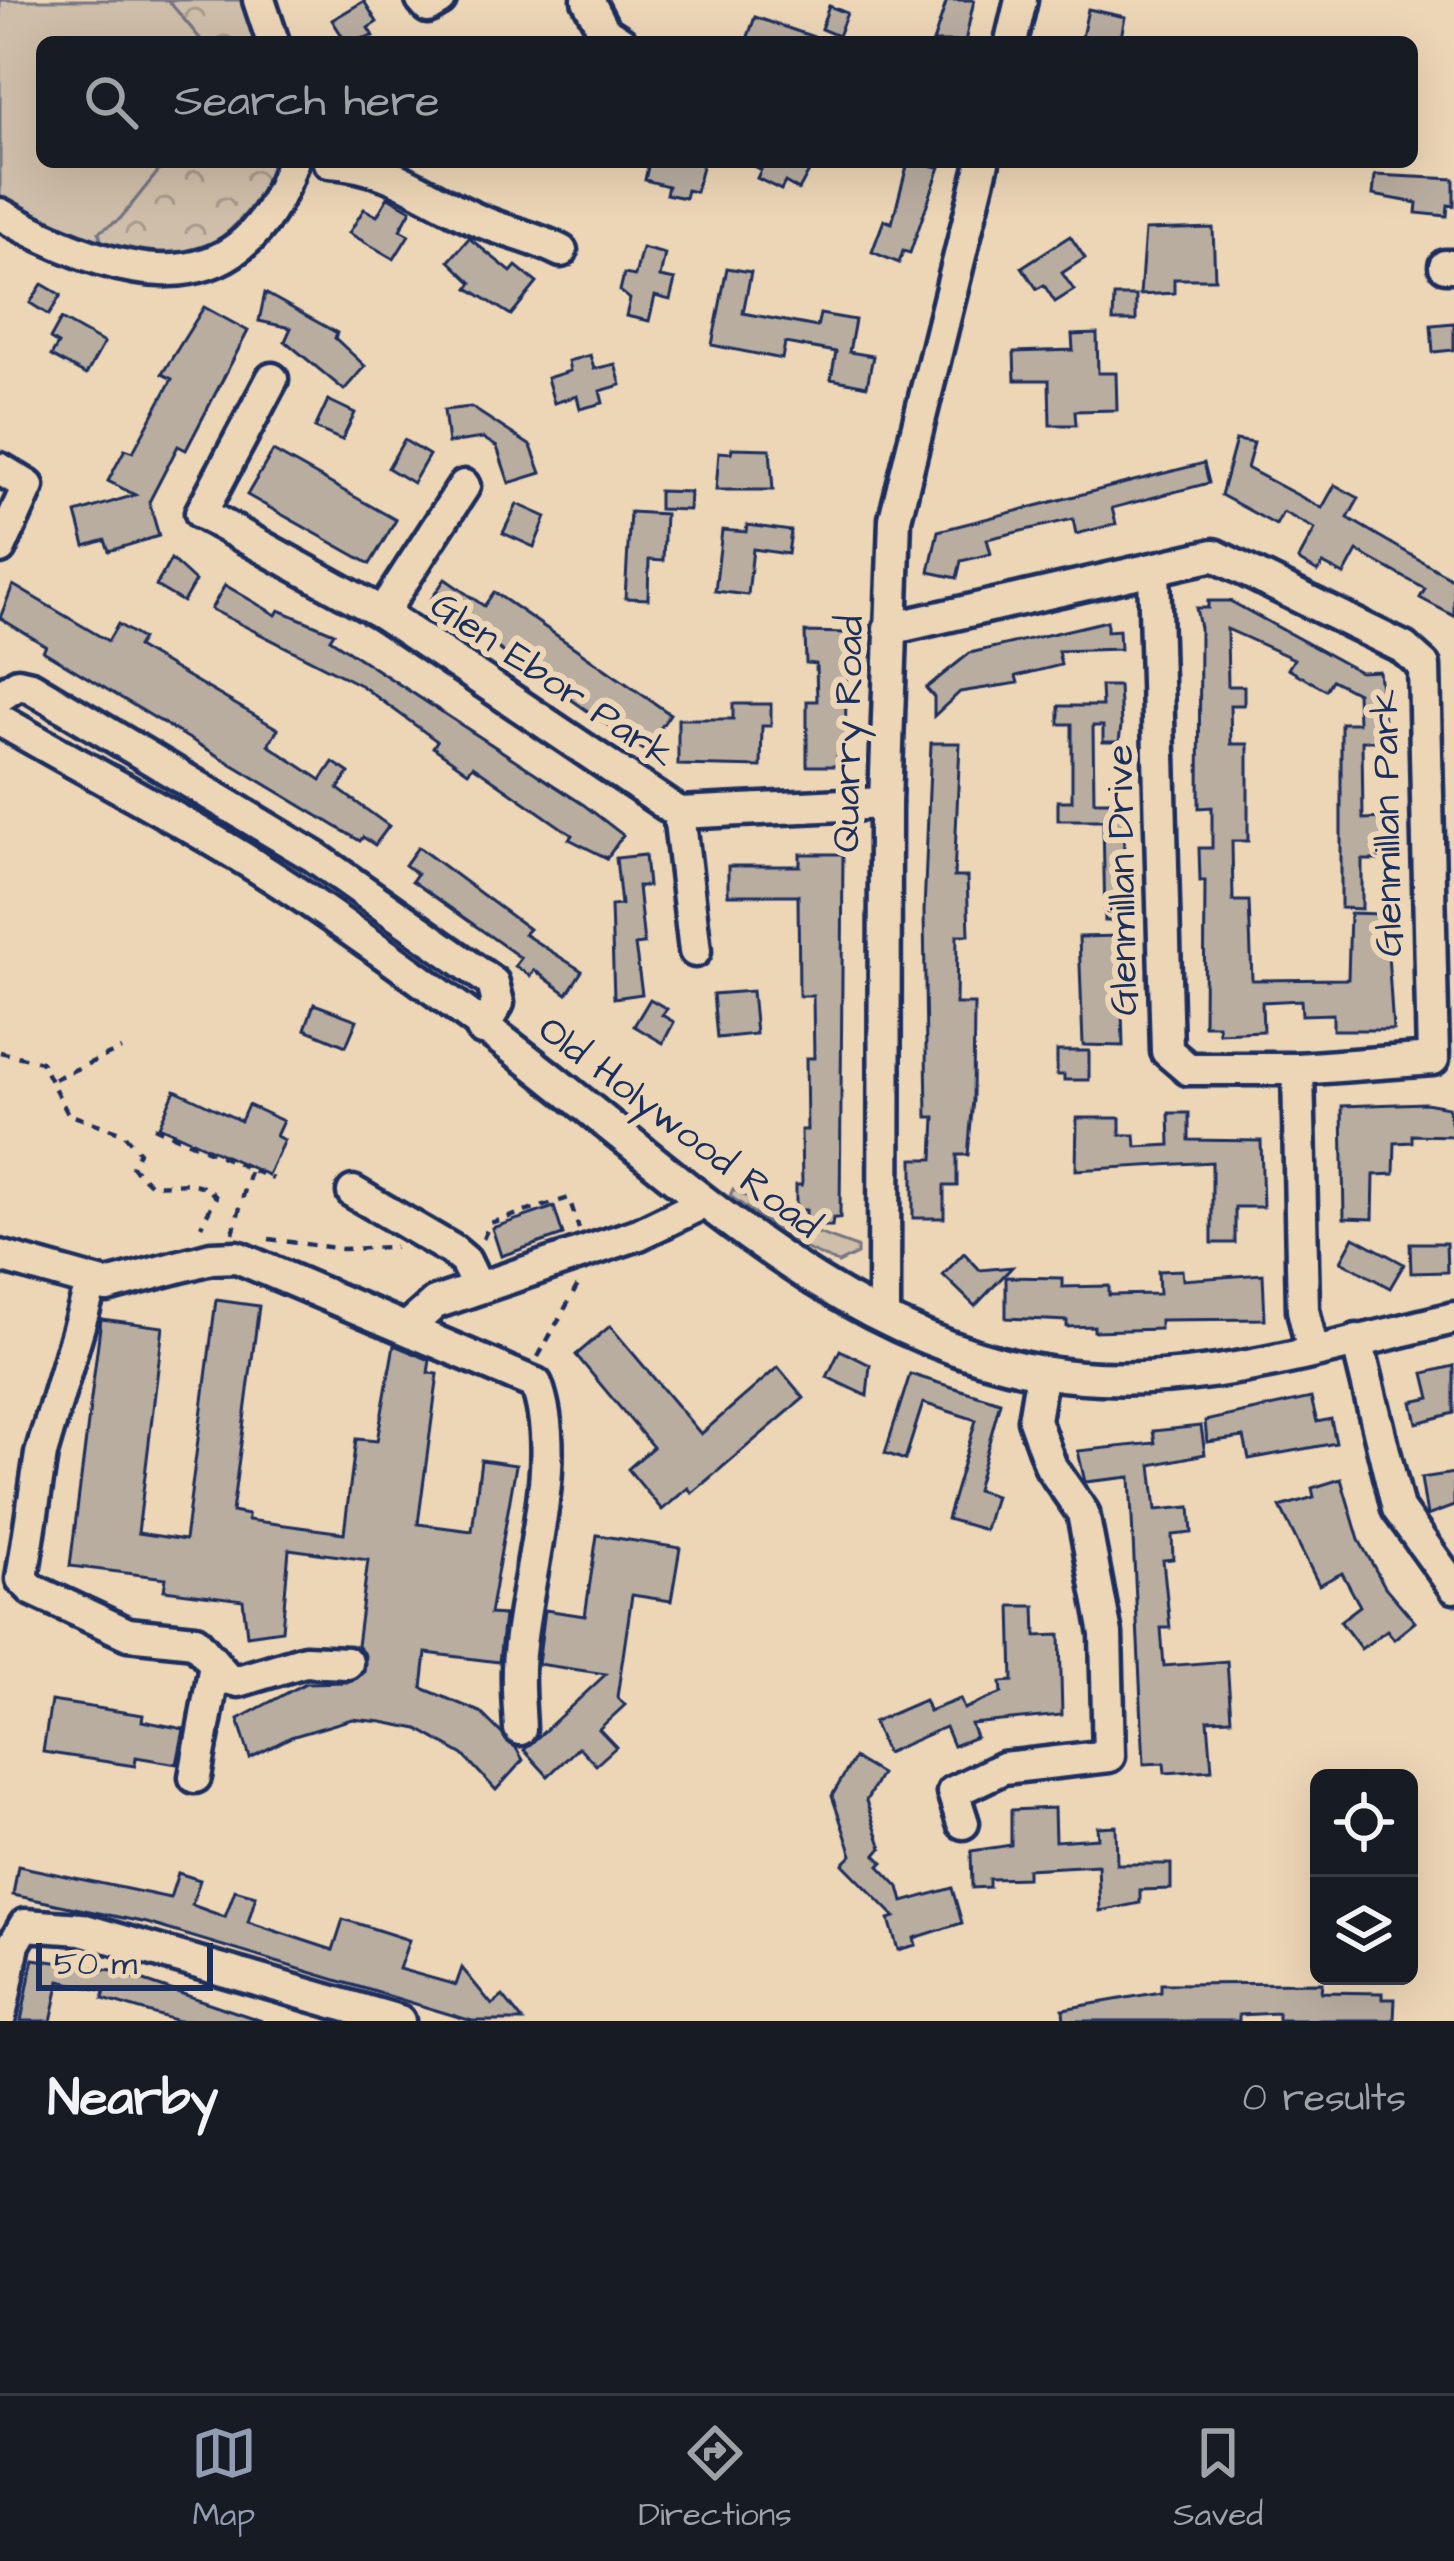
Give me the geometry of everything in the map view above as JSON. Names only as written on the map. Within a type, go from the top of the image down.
[{"type":"street","points":[[259,0],[270,36]]},
{"type":"street","points":[[422,0],[428,7],[440,0]]},
{"type":"street","points":[[588,0],[604,32],[611,36]]},
{"type":"street","points":[[1012,36],[1021,0]]},
{"type":"street","points":[[0,214],[91,258],[127,269],[162,273],[208,267],[262,225],[289,168]]},
{"type":"street","points":[[358,168],[405,178],[474,219],[526,233],[561,251]]},
{"type":"street","name":"Quarry Road","points":[[884,1318],[885,803],[895,519],[982,168]]},
{"type":"street","name":"Glen Ebor Park","points":[[272,379],[201,513],[382,614],[680,813],[885,803]]},
{"type":"street","points":[[0,470],[28,486],[0,548]]},
{"type":"street","name":"Glen Ebor Park","points":[[382,614],[464,486]]},
{"type":"street","name":"Glenmillan Park","points":[[889,629],[1214,555],[1404,648],[1424,666],[1432,1059],[1298,1069]]},
{"type":"street","name":"Glenmillan Drive","points":[[1154,569],[1167,1051],[1188,1069],[1298,1069]]},
{"type":"street","name":"Old Holywood Road","points":[[0,697],[18,684],[31,687],[315,857],[493,983],[498,1003],[482,1029]]},
{"type":"street","name":"Old Holywood Road","points":[[0,720],[302,897],[482,1029],[703,1203],[827,1287],[884,1318],[1042,1372],[1137,1378],[1182,1375],[1313,1352],[1454,1318]]},
{"type":"street","name":"Glen Ebor Park","points":[[680,813],[694,951]]},
{"type":"street","points":[[1298,1069],[1303,1310],[1313,1352]]},
{"type":"street","points":[[353,1192],[452,1250],[472,1276]]},
{"type":"street","points":[[408,1327],[472,1276],[585,1261],[703,1203]]},
{"type":"street","points":[[0,1256],[91,1285],[227,1240],[536,1384],[543,1402],[547,1454],[518,1658],[520,1729]]},
{"type":"street","points":[[91,1285],[41,1454],[22,1579],[33,1590],[128,1634],[195,1641],[215,1665],[238,1681],[305,1661],[347,1663]]},
{"type":"street","points":[[1358,1340],[1398,1509],[1442,1555],[1454,1587]]},
{"type":"street","points":[[963,1823],[953,1792],[1003,1768],[1109,1756],[1106,1634],[1083,1513],[1051,1467],[1034,1420],[1042,1372]]},
{"type":"street","points":[[195,1777],[215,1665]]},
{"type":"street","points":[[0,2017],[14,1944],[25,1925],[40,1923],[102,1935],[399,2021]]},
{"type":"path","points":[[54,1079],[121,1049]]},
{"type":"path","points":[[0,1052],[41,1062],[54,1079],[68,1114],[123,1133],[139,1151],[132,1167],[150,1184],[194,1181],[210,1189],[216,1197],[201,1226]]},
{"type":"path","points":[[154,1127],[273,1179]]},
{"type":"path","points":[[227,1240],[250,1171]]},
{"type":"path","points":[[472,1276],[490,1222],[569,1198],[585,1261],[524,1378]]},
{"type":"path","points":[[255,1236],[298,1246],[403,1248]]},
{"type":"green space","points":[[0,0],[168,0],[198,36],[36,36],[36,168],[161,168],[120,219],[100,232],[105,256],[0,203]]},
{"type":"green space","points":[[168,0],[244,0],[258,36],[198,36]]},
{"type":"green space","points":[[161,168],[274,168],[229,230],[190,254],[137,260],[105,256],[99,232],[120,219]]},
{"type":"green space","points":[[733,1189],[798,1226],[857,1247],[857,1254],[838,1263],[800,1246],[730,1196]]},
{"type":"building","points":[[947,0],[974,0],[966,36],[935,36]]},
{"type":"building","points":[[364,1],[377,22],[368,28],[373,36],[342,36],[332,20]]},
{"type":"building","points":[[829,6],[847,13],[838,36],[821,29]]},
{"type":"building","points":[[1088,9],[1125,17],[1121,36],[1082,36]]},
{"type":"building","points":[[755,17],[811,36],[748,36]]},
{"type":"building","points":[[648,168],[702,168],[696,192],[687,190],[685,198],[666,194],[668,186],[645,180]]},
{"type":"building","points":[[757,168],[811,168],[799,190],[785,182],[781,190],[757,178],[761,170]]},
{"type":"building","points":[[906,168],[940,168],[910,253],[903,251],[899,263],[872,252],[884,220],[892,223]]},
{"type":"building","points":[[1375,175],[1454,179],[1454,206],[1448,205],[1447,216],[1416,213],[1417,203],[1373,195]]},
{"type":"building","points":[[388,197],[411,210],[400,230],[409,235],[394,259],[349,233],[364,209],[377,216]]},
{"type":"building","points":[[1213,228],[1215,279],[1174,279],[1174,293],[1140,295],[1145,230]]},
{"type":"building","points":[[1070,236],[1085,258],[1062,273],[1074,290],[1055,302],[1044,285],[1037,289],[1022,267]]},
{"type":"building","points":[[469,238],[511,272],[516,266],[537,283],[511,315],[468,288],[472,283],[449,261]]},
{"type":"building","points":[[642,248],[665,254],[660,277],[675,280],[670,300],[655,296],[649,321],[626,316],[630,299],[620,291],[624,274],[635,276]]},
{"type":"building","points":[[727,268],[751,272],[743,313],[817,327],[820,314],[855,320],[849,352],[873,356],[867,386],[831,379],[836,352],[785,343],[782,359],[712,345]]},
{"type":"building","points":[[42,284],[61,295],[49,315],[30,303]]},
{"type":"building","points":[[265,293],[337,333],[335,338],[365,366],[344,390],[285,341],[291,328],[259,321]]},
{"type":"building","points":[[1114,296],[1136,296],[1136,321],[1113,321]]},
{"type":"building","points":[[204,307],[248,331],[186,450],[178,446],[149,502],[159,536],[109,551],[105,540],[85,546],[76,513],[135,495],[108,481],[125,449],[133,452],[172,379],[162,374]]},
{"type":"building","points":[[61,319],[104,343],[86,375],[51,356],[58,344],[50,339]]},
{"type":"building","points":[[1454,323],[1454,350],[1433,352],[1431,325]]},
{"type":"building","points":[[1097,334],[1098,373],[1116,373],[1117,410],[1075,411],[1076,425],[1050,425],[1049,380],[1015,380],[1014,352],[1073,350],[1072,335]]},
{"type":"building","points":[[590,355],[594,369],[615,364],[621,385],[600,391],[603,403],[580,409],[577,396],[554,403],[547,378],[570,371],[568,361]]},
{"type":"building","points":[[328,400],[355,413],[342,440],[315,428]]},
{"type":"building","points":[[471,407],[531,446],[541,473],[509,483],[497,447],[483,438],[448,443],[444,410]]},
{"type":"building","points":[[404,440],[429,455],[413,483],[388,468]]},
{"type":"building","points":[[1236,440],[1254,443],[1247,468],[1322,508],[1335,485],[1359,498],[1348,518],[1454,580],[1454,616],[1420,598],[1425,589],[1357,551],[1344,575],[1323,564],[1318,572],[1298,560],[1315,529],[1283,512],[1276,525],[1221,495]]},
{"type":"building","points":[[732,448],[770,449],[773,490],[716,490],[719,452],[731,453]]},
{"type":"building","points":[[273,451],[396,520],[370,564],[247,495]]},
{"type":"building","points":[[1204,463],[1209,483],[1112,508],[1116,524],[1076,534],[1073,519],[987,539],[991,554],[961,561],[957,578],[929,572],[938,531]]},
{"type":"building","points":[[659,491],[690,492],[689,510],[659,509]]},
{"type":"building","points":[[517,504],[546,517],[534,547],[503,533]]},
{"type":"building","points":[[630,512],[665,514],[663,561],[649,560],[648,599],[625,598]]},
{"type":"building","points":[[747,525],[791,531],[788,554],[753,549],[748,595],[715,591],[722,530],[746,532]]},
{"type":"building","points":[[171,559],[195,581],[183,602],[156,586]]},
{"type":"building","points":[[445,579],[484,606],[494,592],[670,714],[645,751],[430,601]]},
{"type":"building","points":[[13,585],[108,641],[118,624],[142,639],[137,647],[278,729],[268,745],[321,780],[333,762],[349,773],[338,789],[389,826],[375,845],[363,837],[360,841],[43,651],[46,646],[0,618]]},
{"type":"building","points":[[225,585],[276,615],[279,610],[334,633],[330,639],[623,835],[607,858],[569,839],[572,835],[473,766],[468,772],[433,747],[437,741],[362,686],[211,609]]},
{"type":"building","points":[[1208,601],[1230,601],[1360,672],[1379,671],[1386,741],[1362,741],[1363,819],[1388,818],[1387,860],[1362,860],[1362,909],[1341,908],[1341,723],[1358,723],[1357,693],[1332,680],[1326,690],[1288,669],[1294,659],[1227,629],[1228,686],[1244,686],[1244,705],[1230,705],[1231,744],[1248,744],[1248,841],[1232,841],[1233,901],[1249,901],[1252,980],[1348,979],[1350,913],[1381,914],[1380,954],[1388,954],[1393,1030],[1333,1030],[1333,1014],[1302,1015],[1301,1000],[1262,1002],[1263,1031],[1219,1033],[1218,1025],[1204,1025],[1205,881],[1200,881],[1199,848],[1212,848],[1212,807],[1199,808],[1200,628],[1196,608],[1208,608]]},
{"type":"building","points":[[1107,621],[1107,631],[1119,630],[1120,649],[1058,651],[1061,665],[1016,676],[1018,683],[960,692],[934,716],[934,697],[926,688],[970,653]]},
{"type":"building","points":[[805,632],[847,633],[845,757],[837,757],[837,766],[807,766],[807,701],[817,701],[816,664],[806,663]]},
{"type":"building","points":[[1101,686],[1119,686],[1121,726],[1119,742],[1103,742],[1103,726],[1093,726],[1094,801],[1123,801],[1125,921],[1105,921],[1103,820],[1058,820],[1058,801],[1072,801],[1072,724],[1059,724],[1059,706],[1102,706]]},
{"type":"building","points":[[733,704],[771,704],[771,726],[762,726],[761,767],[678,765],[678,719],[733,719]]},
{"type":"building","points":[[931,743],[960,743],[954,877],[967,877],[969,935],[957,935],[956,1004],[974,1004],[973,1100],[968,1155],[957,1155],[957,1186],[944,1186],[944,1218],[913,1218],[913,1159],[933,1159],[935,1117],[927,1117],[924,911]]},
{"type":"building","points":[[418,847],[529,929],[524,934],[582,971],[567,994],[534,970],[530,976],[515,966],[521,958],[412,881],[417,874],[405,865]]},
{"type":"building","points":[[800,854],[843,854],[840,1218],[833,1218],[832,1226],[806,1226],[806,1210],[796,1210],[796,1185],[802,1185],[801,1130],[807,1130],[806,1058],[814,1058],[813,996],[799,996],[798,895],[728,895],[728,866],[800,866]]},
{"type":"building","points":[[645,855],[648,886],[638,886],[644,944],[635,945],[642,994],[614,998],[611,906],[621,905],[616,858]]},
{"type":"building","points":[[1120,936],[1123,1046],[1083,1045],[1079,937]]},
{"type":"building","points":[[752,991],[756,1034],[717,1038],[713,994]]},
{"type":"building","points":[[650,999],[667,1009],[662,1015],[674,1022],[663,1043],[634,1026]]},
{"type":"building","points":[[314,1004],[357,1020],[346,1046],[305,1029]]},
{"type":"building","points":[[1057,1051],[1089,1051],[1089,1080],[1064,1080],[1064,1075],[1057,1075]]},
{"type":"building","points":[[175,1090],[241,1121],[248,1105],[283,1121],[276,1136],[284,1140],[268,1175],[159,1126]]},
{"type":"building","points":[[1425,1103],[1448,1107],[1454,1136],[1412,1135],[1412,1142],[1395,1143],[1394,1174],[1374,1175],[1373,1219],[1344,1218],[1342,1106]]},
{"type":"building","points":[[1169,1113],[1189,1113],[1189,1140],[1261,1141],[1263,1207],[1235,1207],[1235,1243],[1212,1243],[1212,1162],[1076,1170],[1077,1118],[1120,1118],[1120,1135],[1135,1135],[1136,1147],[1170,1145]]},
{"type":"building","points":[[554,1207],[563,1235],[501,1256],[492,1228]]},
{"type":"building","points":[[1354,1237],[1404,1264],[1390,1288],[1341,1261]]},
{"type":"building","points":[[1410,1243],[1446,1243],[1447,1272],[1411,1273]]},
{"type":"building","points":[[964,1253],[980,1270],[1012,1267],[975,1306],[943,1275]]},
{"type":"building","points":[[1182,1270],[1183,1280],[1263,1274],[1265,1319],[1160,1320],[1160,1329],[1094,1331],[1094,1326],[1067,1327],[1067,1321],[1006,1318],[1006,1277],[1062,1278],[1062,1287],[1109,1286],[1109,1295],[1159,1294],[1158,1271]]},
{"type":"building","points":[[216,1300],[259,1306],[232,1512],[248,1515],[248,1520],[344,1533],[356,1439],[377,1441],[394,1345],[430,1360],[428,1373],[438,1374],[418,1524],[472,1531],[481,1460],[516,1465],[490,1614],[504,1615],[499,1662],[426,1653],[422,1688],[480,1712],[516,1748],[523,1760],[496,1790],[463,1755],[418,1729],[382,1722],[352,1719],[291,1737],[250,1758],[238,1719],[306,1683],[347,1682],[364,1672],[365,1655],[357,1646],[368,1560],[289,1549],[282,1630],[247,1635],[243,1600],[164,1590],[166,1578],[70,1566],[101,1319],[163,1327],[138,1533],[185,1540]]},
{"type":"building","points":[[610,1326],[701,1434],[778,1367],[804,1398],[692,1493],[688,1488],[662,1510],[628,1469],[653,1447],[576,1355]]},
{"type":"building","points":[[840,1350],[870,1365],[867,1396],[827,1377]]},
{"type":"building","points":[[1454,1366],[1454,1413],[1417,1423],[1412,1402],[1430,1398],[1424,1373]]},
{"type":"building","points":[[910,1374],[1000,1402],[976,1490],[995,1496],[985,1530],[947,1519],[976,1420],[923,1403],[905,1460],[885,1453]]},
{"type":"building","points":[[1311,1398],[1317,1422],[1331,1419],[1336,1443],[1249,1459],[1244,1437],[1207,1442],[1205,1421]]},
{"type":"building","points":[[1201,1426],[1205,1454],[1151,1465],[1156,1510],[1190,1507],[1192,1533],[1172,1535],[1173,1559],[1163,1560],[1170,1628],[1161,1628],[1164,1666],[1227,1661],[1231,1719],[1208,1720],[1212,1770],[1165,1773],[1164,1763],[1144,1764],[1130,1477],[1085,1482],[1078,1451],[1155,1443],[1153,1431]]},
{"type":"building","points":[[1454,1473],[1454,1506],[1427,1516],[1421,1478]]},
{"type":"building","points":[[1341,1479],[1359,1540],[1385,1587],[1415,1622],[1394,1639],[1387,1630],[1361,1649],[1340,1621],[1360,1606],[1342,1573],[1319,1585],[1280,1507],[1314,1497],[1312,1488]]},
{"type":"building","points":[[597,1535],[680,1548],[671,1601],[632,1595],[617,1697],[625,1705],[599,1729],[616,1747],[596,1765],[579,1747],[548,1776],[524,1750],[606,1674],[538,1664],[545,1610],[585,1616]]},
{"type":"building","points":[[1011,1606],[1035,1606],[1036,1636],[1060,1635],[1062,1715],[971,1724],[976,1737],[953,1746],[945,1727],[886,1753],[873,1722],[924,1700],[929,1711],[960,1699],[964,1709],[1002,1693],[1001,1682],[1013,1681]]},
{"type":"building","points":[[51,1701],[143,1715],[142,1721],[184,1729],[177,1764],[136,1757],[135,1766],[43,1752]]},
{"type":"building","points":[[854,1758],[881,1774],[866,1801],[882,1848],[876,1855],[883,1862],[879,1866],[899,1887],[903,1902],[952,1888],[962,1923],[914,1938],[916,1945],[898,1950],[889,1919],[895,1917],[843,1864],[852,1855],[832,1796]]},
{"type":"building","points":[[1054,1808],[1055,1841],[1098,1838],[1097,1827],[1116,1826],[1117,1864],[1171,1864],[1171,1889],[1140,1890],[1140,1903],[1100,1911],[1098,1865],[1027,1869],[1027,1878],[989,1879],[989,1887],[972,1888],[971,1851],[1011,1845],[1011,1810]]},
{"type":"building","points":[[18,1866],[170,1898],[178,1873],[200,1880],[192,1905],[225,1917],[235,1890],[256,1896],[248,1922],[333,1950],[343,1919],[409,1940],[399,1969],[456,1985],[462,1968],[492,2005],[503,1996],[523,2021],[472,2021],[147,1923],[13,1895]]},
{"type":"building","points":[[33,1959],[112,1970],[262,2021],[178,2021],[103,1999],[105,1991],[60,1981],[51,2021],[21,2021]]},
{"type":"building","points":[[1310,1983],[1322,1985],[1321,1992],[1382,1993],[1382,1999],[1395,1999],[1394,2020],[1278,2020],[1278,2013],[1239,2015],[1239,2021],[1064,2021],[1063,2009],[1161,1992],[1161,1984]]}]
